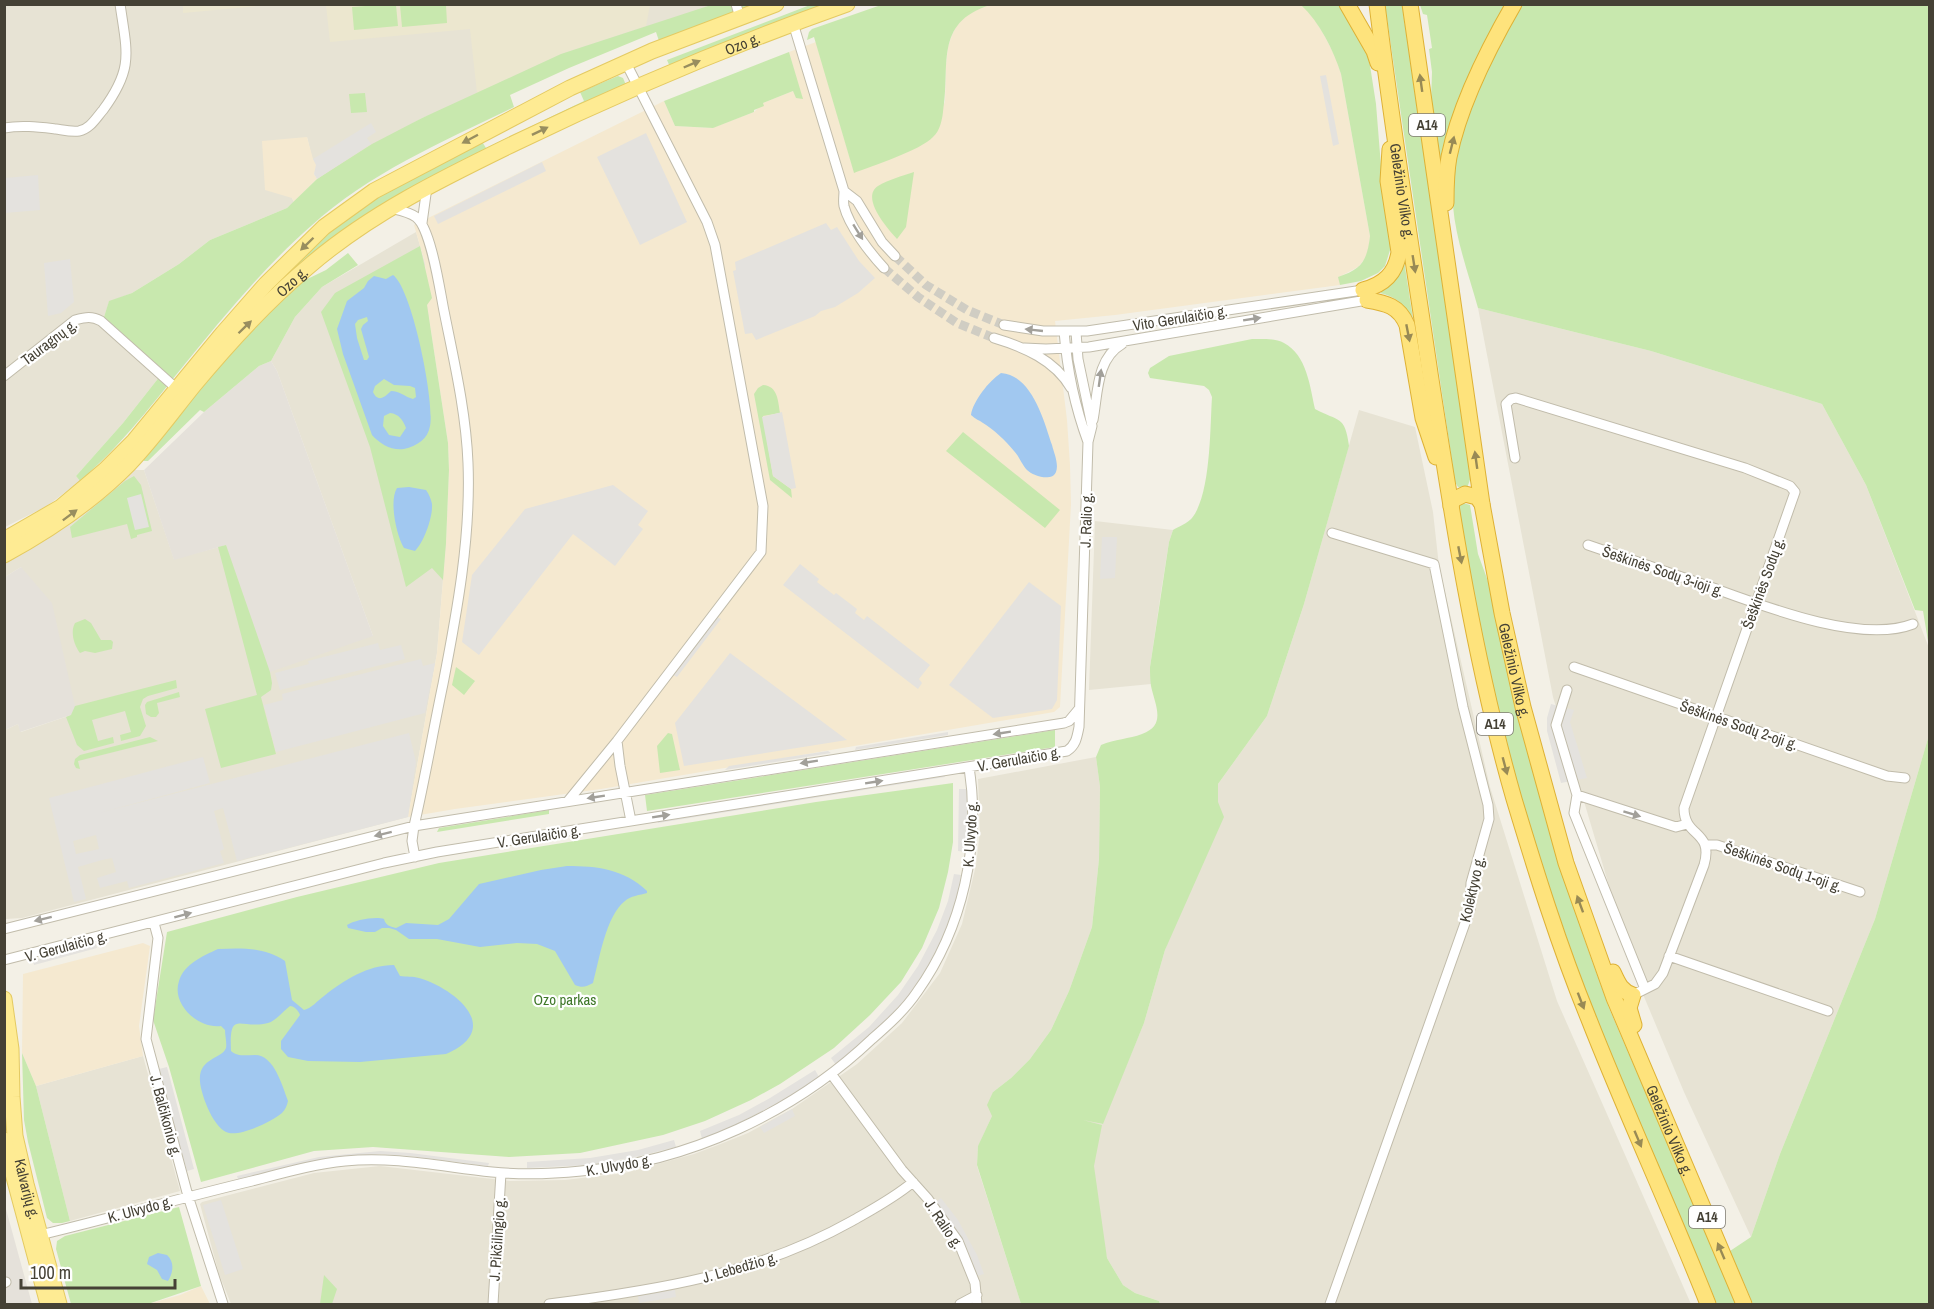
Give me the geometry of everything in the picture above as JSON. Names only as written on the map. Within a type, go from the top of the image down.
[{"type":"highway","points":[[1347,4],[1374,51],[1389,102]]},
{"type":"highway","name":"Geležinio Vilko g.","points":[[1377,4],[1389,102],[1450,502],[1476,641],[1499,742],[1561,946],[1586,1013],[1708,1305]]},
{"type":"highway","name":"Geležinio Vilko g.","points":[[1410,4],[1482,504],[1502,613],[1523,707],[1566,863],[1614,998],[1744,1305]]},
{"type":"highway","points":[[1444,245],[1447,174],[1452,142],[1468,97],[1514,4]]},
{"type":"highway","points":[[1392,119],[1388,181],[1399,252],[1392,273],[1365,295],[1398,310],[1407,325],[1423,418],[1450,502],[1465,494],[1471,494],[1477,497],[1482,504]]},
{"type":"highway","points":[[1588,925],[1604,948],[1620,987],[1626,992],[1639,992]]},
{"type":"highway","points":[[1639,992],[1630,1001],[1631,1017],[1644,1050],[1648,1078]]},
{"type":"main road","name":"Ozo g.","points":[[4,540],[61,507],[105,470],[134,441],[266,284],[324,227],[374,191],[570,88],[738,11],[776,4]]},
{"type":"main road","name":"Ozo g.","points":[[4,555],[68,517],[104,488],[131,462],[233,339],[309,266],[390,208],[427,187],[546,128],[793,23],[847,4]]},
{"type":"main road","name":"Kalvarijų g.","points":[[4,999],[10,1049],[15,1136],[59,1305]]},
{"type":"main road","name":"Kalvarijų g.","points":[[4,1140],[48,1305]]},
{"type":"street","points":[[4,128],[27,126],[73,132],[89,127],[114,94],[125,72],[126,48],[120,4]]},
{"type":"street","points":[[793,23],[844,191],[844,207],[856,230],[884,268]]},
{"type":"street","points":[[568,801],[617,741],[761,552],[763,528],[763,506],[715,245],[707,222],[626,63]]},
{"type":"street","points":[[415,857],[412,841],[414,826],[458,599],[465,541],[468,483],[466,445],[457,375],[433,258],[422,223],[427,187]]},
{"type":"street","points":[[844,191],[857,201],[882,242],[895,256]]},
{"type":"street","points":[[390,208],[415,216],[422,223]]},
{"type":"street","name":"Vito Gerulaičio g.","points":[[1004,325],[1043,331],[1076,332],[1365,295]]},
{"type":"street","name":"Vito Gerulaičio g.","points":[[1024,348],[1065,349],[1126,342],[1365,295]]},
{"type":"street","name":"Tauragnų g.","points":[[4,376],[75,320],[93,317],[101,321],[177,389]]},
{"type":"street","points":[[1064,331],[1065,349],[1076,398],[1089,442]]},
{"type":"street","name":"J. Ralio g.","points":[[1076,332],[1092,426],[1089,442],[1079,710]]},
{"type":"street","points":[[994,338],[1024,348],[1056,368],[1063,375],[1076,398]]},
{"type":"street","points":[[1092,426],[1102,366],[1115,348],[1126,342]]},
{"type":"street","name":"Šeškinės Sodų g.","points":[[1515,458],[1506,405],[1511,399],[1516,398],[1745,468],[1793,489],[1795,496],[1684,808],[1684,819],[1687,824]]},
{"type":"street","name":"Kolektyvo g.","points":[[1330,1305],[1470,909],[1471,883],[1489,819],[1488,806],[1463,707],[1434,564],[1332,533]]},
{"type":"street","name":"Šeškinės Sodų 3-ioji g.","points":[[1588,545],[1756,603],[1827,624],[1848,628],[1894,629],[1913,624]]},
{"type":"street","name":"Šeškinės Sodų 2-oji g.","points":[[1574,667],[1887,776],[1905,778]]},
{"type":"street","points":[[1567,690],[1556,725],[1577,795],[1574,813],[1639,992],[1658,982],[1670,956],[1704,865],[1706,846],[1703,839],[1687,824],[1676,827],[1577,795]]},
{"type":"street","name":"V. Gerulaičio g.","points":[[4,929],[414,826],[1064,723],[1079,710]]},
{"type":"street","name":"V. Gerulaičio g.","points":[[4,960],[415,857],[1058,753],[1073,747],[1076,741],[1079,710]]},
{"type":"street","name":"V. Gerulaičio g.","points":[[1064,723],[1070,728],[1076,741]]},
{"type":"street","points":[[617,741],[631,821]]},
{"type":"street","name":"K. Ulvydo g.","points":[[40,1235],[313,1166],[357,1160],[406,1160],[501,1173],[559,1173],[618,1167],[663,1156],[733,1131],[780,1108],[832,1076],[892,1021],[917,993],[935,964],[952,927],[970,863],[973,823],[969,767]]},
{"type":"street","name":"Šeškinės Sodų 1-oji g.","points":[[1706,846],[1717,844],[1860,892]]},
{"type":"street","name":"J. Balčikonio g.","points":[[154,923],[158,938],[146,1039],[188,1196],[223,1305]]},
{"type":"street","points":[[1670,956],[1828,1011]]},
{"type":"street","name":"J. Ralio g.","points":[[832,1076],[958,1241],[969,1265],[977,1300]]},
{"type":"street","name":"J. Pikčilingio g.","points":[[493,1305],[501,1173]]},
{"type":"street","name":"J. Lebedžio g.","points":[[549,1305],[668,1286],[766,1261],[833,1232],[884,1203],[913,1182]]},
{"type":"street","points":[[960,1305],[977,1300]]},
{"type":"shaded area","points":[[183,4],[268,4],[268,5],[183,13]]},
{"type":"shaded area","points":[[990,4],[1301,4],[1312,15],[1324,35],[1341,74],[1370,236],[1368,255],[1358,267],[1339,277],[1340,285],[1055,321],[1067,420],[1071,504],[1060,707],[1054,712],[601,789],[408,817],[437,653],[449,470],[448,443],[427,305],[425,263],[414,225],[664,101],[675,126],[712,128],[754,112],[763,103],[793,91],[802,99],[789,52],[816,42],[854,172],[892,158],[923,144],[945,102],[946,65],[952,35],[964,17]]},
{"type":"shaded area","points":[[5,5],[711,5],[422,118],[317,179],[307,137],[292,198],[294,202],[287,208],[210,240],[179,264],[132,293],[109,302],[104,317],[164,371],[123,423],[76,476],[80,481],[47,506],[5,527]]},
{"type":"shaded area","points":[[326,5],[650,5],[646,26],[561,54],[477,93],[470,29],[330,42]]},
{"type":"shaded area","points":[[1326,75],[1339,144],[1333,146],[1320,76]]},
{"type":"shaded area","points":[[371,123],[376,132],[367,138],[371,144],[317,179],[314,174],[316,165],[313,159]]},
{"type":"shaded area","points":[[646,133],[687,222],[640,245],[597,157]]},
{"type":"shaded area","points":[[307,137],[317,165],[314,174],[317,179],[294,202],[292,198],[265,190],[262,141]]},
{"type":"shaded area","points":[[542,162],[546,171],[438,224],[434,216]]},
{"type":"shaded area","points":[[38,175],[40,210],[5,213],[5,178]]},
{"type":"shaded area","points":[[826,223],[831,230],[837,227],[859,261],[875,278],[858,293],[815,316],[756,340],[752,333],[745,334],[733,271],[736,270],[735,262]]},
{"type":"shaded area","points":[[416,232],[425,263],[446,543],[437,653],[408,817],[22,918],[4,918],[5,730],[18,724],[21,732],[71,715],[21,567],[5,577],[5,561],[131,470],[144,470],[174,559],[226,545],[373,636],[277,371],[271,361],[295,317],[322,287]]},
{"type":"shaded area","points":[[70,259],[74,302],[61,313],[48,316],[44,263]]},
{"type":"shaded area","points":[[1478,308],[1651,351],[1822,404],[1866,485],[1929,648],[1929,735],[1875,919],[1780,1154],[1751,1237],[1684,1092],[1637,980],[1553,697]]},
{"type":"shaded area","points":[[271,361],[277,371],[373,636],[270,672],[226,545],[174,560],[144,470],[204,412],[259,366]]},
{"type":"shaded area","points":[[1359,410],[1415,427],[1433,512],[1439,566],[1490,787],[1557,1001],[1691,1304],[1160,1304],[1159,1301],[1135,1293],[1123,1285],[1107,1258],[1076,1144],[1083,1119],[1102,1124],[1144,1023],[1165,950],[1218,802],[1218,784],[1267,716],[1304,604]]},
{"type":"shaded area","points":[[782,412],[796,488],[791,489],[773,476],[762,417]]},
{"type":"shaded area","points":[[613,485],[648,511],[638,525],[643,529],[615,566],[573,534],[479,655],[462,642],[472,575],[525,509]]},
{"type":"shaded area","points":[[141,494],[149,527],[135,530],[127,498]]},
{"type":"shaded area","points":[[1095,521],[1173,530],[1169,542],[1150,667],[1151,684],[1089,690]]},
{"type":"shaded area","points":[[1102,537],[1117,537],[1115,578],[1100,579]]},
{"type":"shaded area","points":[[800,564],[819,579],[817,582],[857,609],[855,613],[864,620],[867,616],[930,665],[919,679],[922,683],[918,689],[783,585]]},
{"type":"shaded area","points":[[21,567],[52,603],[75,706],[71,715],[20,732],[18,724],[5,730],[5,577]]},
{"type":"shaded area","points":[[1029,582],[1061,606],[1057,700],[1052,709],[993,718],[949,685]]},
{"type":"shaded area","points":[[717,617],[721,619],[677,677],[673,675]]},
{"type":"shaded area","points":[[378,643],[380,650],[401,645],[405,659],[280,690],[275,673],[309,664],[308,661]]},
{"type":"shaded area","points":[[730,653],[847,740],[684,766],[675,723]]},
{"type":"shaded area","points":[[421,659],[423,666],[435,663],[425,713],[276,752],[264,705],[283,700],[282,694]]},
{"type":"shaded area","points":[[1551,704],[1574,710],[1570,722],[1587,778],[1561,783],[1547,731],[1547,718]]},
{"type":"shaded area","points":[[948,732],[948,735],[855,750],[856,747]]},
{"type":"shaded area","points":[[409,733],[416,762],[408,817],[237,861],[223,808],[214,811],[224,849],[220,851],[224,863],[129,888],[127,881],[100,888],[97,878],[116,872],[112,858],[102,860],[78,867],[86,899],[74,902],[49,798],[203,757],[210,783],[99,813]],"holes":[[[96,835],[99,849],[76,854],[73,841]]]},
{"type":"shaded area","points":[[828,751],[831,753],[725,770],[729,766]]},
{"type":"shaded area","points":[[1096,757],[1100,787],[1099,859],[1092,927],[1069,991],[1051,1030],[1030,1059],[993,1092],[992,1116],[978,1147],[977,1166],[1021,1304],[231,1304],[219,1274],[200,1204],[202,1202],[314,1173],[380,1166],[510,1181],[565,1180],[625,1173],[718,1145],[748,1133],[792,1109],[857,1064],[902,1023],[940,973],[962,924],[976,865],[980,831],[978,779]]},
{"type":"shaded area","points":[[944,773],[945,777],[658,823],[657,818]]},
{"type":"shaded area","points":[[959,789],[967,789],[966,852],[958,851]]},
{"type":"shaded area","points":[[954,874],[961,875],[955,903],[945,933],[926,969],[905,1000],[875,1032],[836,1065],[831,1058],[869,1027],[898,995],[918,966],[937,930],[948,901]]},
{"type":"shaded area","points":[[143,943],[150,946],[139,1026],[143,1056],[36,1086],[22,1053],[23,974]]},
{"type":"shaded area","points":[[96,944],[97,948],[34,965],[33,961]]},
{"type":"shaded area","points":[[143,1056],[180,1191],[70,1221],[36,1086]]},
{"type":"shaded area","points":[[167,1067],[194,1169],[187,1171],[159,1069]]},
{"type":"shaded area","points":[[815,1070],[819,1077],[792,1095],[730,1128],[702,1139],[700,1131],[739,1115]]},
{"type":"shaded area","points":[[792,1109],[795,1116],[764,1133],[760,1127]]},
{"type":"shaded area","points":[[674,1140],[676,1147],[640,1156],[590,1165],[527,1168],[527,1162],[590,1158],[638,1150]]},
{"type":"shaded area","points":[[380,1151],[489,1163],[488,1166],[380,1154],[319,1160],[238,1179],[237,1176],[319,1157]]},
{"type":"shaded area","points":[[941,1198],[958,1220],[977,1255],[984,1274],[977,1276],[971,1257],[936,1202]]},
{"type":"shaded area","points":[[221,1200],[243,1269],[225,1275],[203,1205]]},
{"type":"shaded area","points":[[4,1202],[12,1231],[32,1304],[5,1304]]},
{"type":"shaded area","points":[[201,1286],[210,1304],[148,1304],[180,1295]]},
{"type":"shaded area","points":[[675,1290],[676,1297],[639,1303],[638,1296]]},
{"type":"green space","points":[[396,5],[398,26],[354,30],[352,7]]},
{"type":"green space","points":[[400,5],[446,5],[447,23],[402,27]]},
{"type":"green space","points":[[711,5],[752,5],[659,41],[656,32],[510,95],[514,107],[408,159],[334,207],[293,242],[259,277],[108,455],[80,481],[76,476],[123,423],[164,371],[104,317],[109,301],[132,293],[179,264],[210,240],[287,208],[317,179],[372,144],[422,118],[561,54]]},
{"type":"green space","points":[[810,5],[831,5],[670,67],[667,60]]},
{"type":"green space","points":[[881,5],[990,5],[972,13],[960,23],[952,35],[946,63],[943,115],[935,135],[927,142],[907,152],[854,173],[814,37],[807,40],[812,29]]},
{"type":"green space","points":[[1301,5],[1343,5],[1369,59],[1376,104],[1383,191],[1391,247],[1385,266],[1378,273],[1361,281],[1340,285],[1338,277],[1353,271],[1362,263],[1370,236],[1341,74],[1325,37]]},
{"type":"green space","points":[[1385,5],[1402,5],[1471,477],[1467,488],[1458,487],[1455,482]]},
{"type":"green space","points":[[1420,5],[1505,5],[1441,167],[1431,102],[1432,72],[1429,49],[1432,48],[1427,15],[1423,14]]},
{"type":"green space","points":[[1519,5],[1929,5],[1929,647],[1923,611],[1915,610],[1866,485],[1822,404],[1651,351],[1478,308],[1457,232],[1453,206],[1453,179],[1463,127],[1472,102]]},
{"type":"green space","points":[[789,52],[803,99],[796,98],[793,91],[763,103],[764,106],[754,112],[713,128],[675,126],[664,101]]},
{"type":"green space","points":[[618,76],[623,78],[626,85],[368,214],[316,251],[251,308],[325,234],[375,197],[481,140],[486,148],[584,101],[580,92]]},
{"type":"green space","points":[[365,93],[367,112],[351,113],[349,94]]},
{"type":"green space","points":[[914,172],[906,227],[897,239],[877,213],[872,198],[873,191],[882,184]]},
{"type":"green space","points":[[420,246],[432,298],[427,305],[448,443],[449,470],[443,580],[432,568],[406,587],[370,447],[321,312],[335,293]]},
{"type":"green space","points":[[348,253],[358,265],[322,287],[295,317],[271,361],[259,366],[204,412],[200,410],[148,461],[144,461],[143,457],[222,360],[297,284],[326,270]]},
{"type":"green space","points":[[1403,254],[1413,319],[1400,302],[1380,293],[1392,283]]},
{"type":"green space","points":[[1252,339],[1277,340],[1292,348],[1303,363],[1315,409],[1343,424],[1349,446],[1304,604],[1267,716],[1218,784],[1218,802],[1224,817],[1165,950],[1144,1023],[1103,1124],[1083,1120],[1102,1125],[1094,1166],[1107,1258],[1123,1285],[1135,1293],[1159,1301],[1160,1304],[1021,1304],[977,1165],[978,1146],[992,1116],[987,1105],[993,1092],[1030,1059],[1051,1030],[1069,991],[1092,927],[1099,859],[1100,787],[1096,757],[1101,745],[1142,734],[1150,730],[1157,720],[1150,667],[1169,542],[1173,530],[1192,518],[1203,493],[1206,477],[1212,397],[1209,390],[1204,386],[1150,378],[1148,373],[1150,368],[1169,356]]},
{"type":"green space","points":[[763,385],[774,391],[780,413],[763,416],[773,476],[791,489],[792,498],[770,480],[754,394]]},
{"type":"green space","points":[[963,432],[1060,510],[1045,528],[946,451]]},
{"type":"green space","points":[[134,476],[141,485],[152,531],[131,539],[127,524],[72,538],[70,527]]},
{"type":"green space","points":[[1463,503],[1470,505],[1478,554],[1489,584],[1522,733],[1558,859],[1583,935],[1609,1008],[1737,1304],[1717,1304],[1590,1006],[1535,845],[1508,755],[1486,659],[1459,511]]},
{"type":"green space","points":[[226,545],[270,672],[271,690],[261,697],[276,754],[221,768],[205,709],[257,695],[218,547]]},
{"type":"green space","points":[[85,619],[91,623],[101,640],[113,642],[112,649],[95,653],[85,651],[80,653],[74,642],[73,630],[75,623]]},
{"type":"green space","points":[[456,667],[475,681],[464,695],[452,685]]},
{"type":"green space","points":[[176,680],[177,688],[143,699],[140,707],[146,726],[140,736],[121,741],[120,735],[131,732],[125,711],[92,720],[98,741],[113,737],[114,743],[84,751],[77,745],[66,717],[71,715],[75,706]]},
{"type":"green space","points":[[179,692],[180,697],[157,703],[159,713],[156,717],[146,714],[147,702]]},
{"type":"green space","points":[[1055,730],[1055,747],[647,811],[645,795]]},
{"type":"green space","points":[[668,733],[672,734],[680,770],[660,773],[657,746]]},
{"type":"green space","points":[[1929,735],[1929,1304],[1753,1304],[1730,1251],[1751,1237],[1780,1154],[1875,919]]},
{"type":"green space","points":[[150,737],[158,741],[78,761],[80,769],[74,764],[75,759],[80,755]]},
{"type":"green space","name":"Ozo parkas","points":[[953,783],[953,842],[939,908],[922,948],[901,982],[834,1048],[780,1084],[751,1100],[705,1121],[663,1135],[580,1153],[509,1157],[373,1147],[314,1151],[201,1182],[169,1067],[153,1020],[167,932],[297,897],[439,863],[816,802]]},
{"type":"green space","points":[[549,810],[549,814],[437,832],[439,828]]},
{"type":"green space","points":[[22,1053],[36,1086],[70,1221],[53,1223],[47,1218],[24,1120]]},
{"type":"green space","points":[[179,1207],[201,1286],[148,1304],[71,1304],[56,1249],[57,1241],[65,1236]]},
{"type":"green space","points":[[324,1275],[337,1289],[332,1304],[320,1304]]},
{"type":"water","points":[[393,275],[408,301],[426,371],[429,394],[431,413],[429,431],[421,441],[404,449],[386,446],[372,435],[343,354],[337,329],[347,301],[364,288],[374,276],[386,279]],"holes":[[[367,317],[368,321],[361,329],[369,357],[364,360],[355,324],[358,320]],[[384,379],[394,385],[415,388],[416,397],[413,399],[391,391],[379,398],[373,392],[375,386]],[[390,413],[402,420],[406,428],[400,437],[389,435],[383,426],[384,416]]]},
{"type":"water","points":[[1001,373],[1021,382],[1029,390],[1041,412],[1056,458],[1056,472],[1051,477],[1042,477],[1030,472],[1003,439],[971,415],[982,392]]},
{"type":"water","points":[[409,487],[426,490],[432,504],[427,529],[422,542],[415,551],[404,548],[401,542],[394,509],[397,488]]},
{"type":"water","points":[[567,866],[610,870],[629,878],[647,891],[647,893],[627,899],[618,908],[604,939],[593,983],[586,986],[575,985],[555,951],[537,944],[517,943],[480,947],[437,939],[409,939],[389,928],[366,932],[348,928],[347,925],[360,920],[376,918],[384,919],[387,924],[396,928],[406,923],[438,925],[449,919],[479,884]]},
{"type":"water","points":[[218,949],[261,951],[285,961],[292,1000],[304,1010],[357,974],[394,965],[400,976],[417,977],[433,983],[459,1000],[473,1022],[471,1033],[463,1044],[446,1054],[360,1062],[308,1061],[288,1057],[281,1049],[281,1041],[300,1015],[293,1007],[290,1006],[268,1023],[234,1025],[231,1051],[239,1055],[262,1056],[267,1060],[280,1079],[288,1101],[282,1113],[263,1125],[238,1133],[226,1132],[217,1124],[210,1112],[202,1093],[200,1078],[201,1070],[205,1065],[226,1048],[225,1030],[221,1026],[204,1024],[189,1014],[179,999],[178,990],[181,975],[185,970],[200,958]]},
{"type":"water","points":[[158,1253],[167,1255],[171,1261],[172,1271],[168,1281],[162,1279],[157,1270],[147,1264],[149,1257]]},
{"type":"tunnel","points":[[895,256],[926,285],[967,310],[1004,325]]},
{"type":"tunnel","points":[[884,268],[918,297],[957,323],[994,338]]}]
